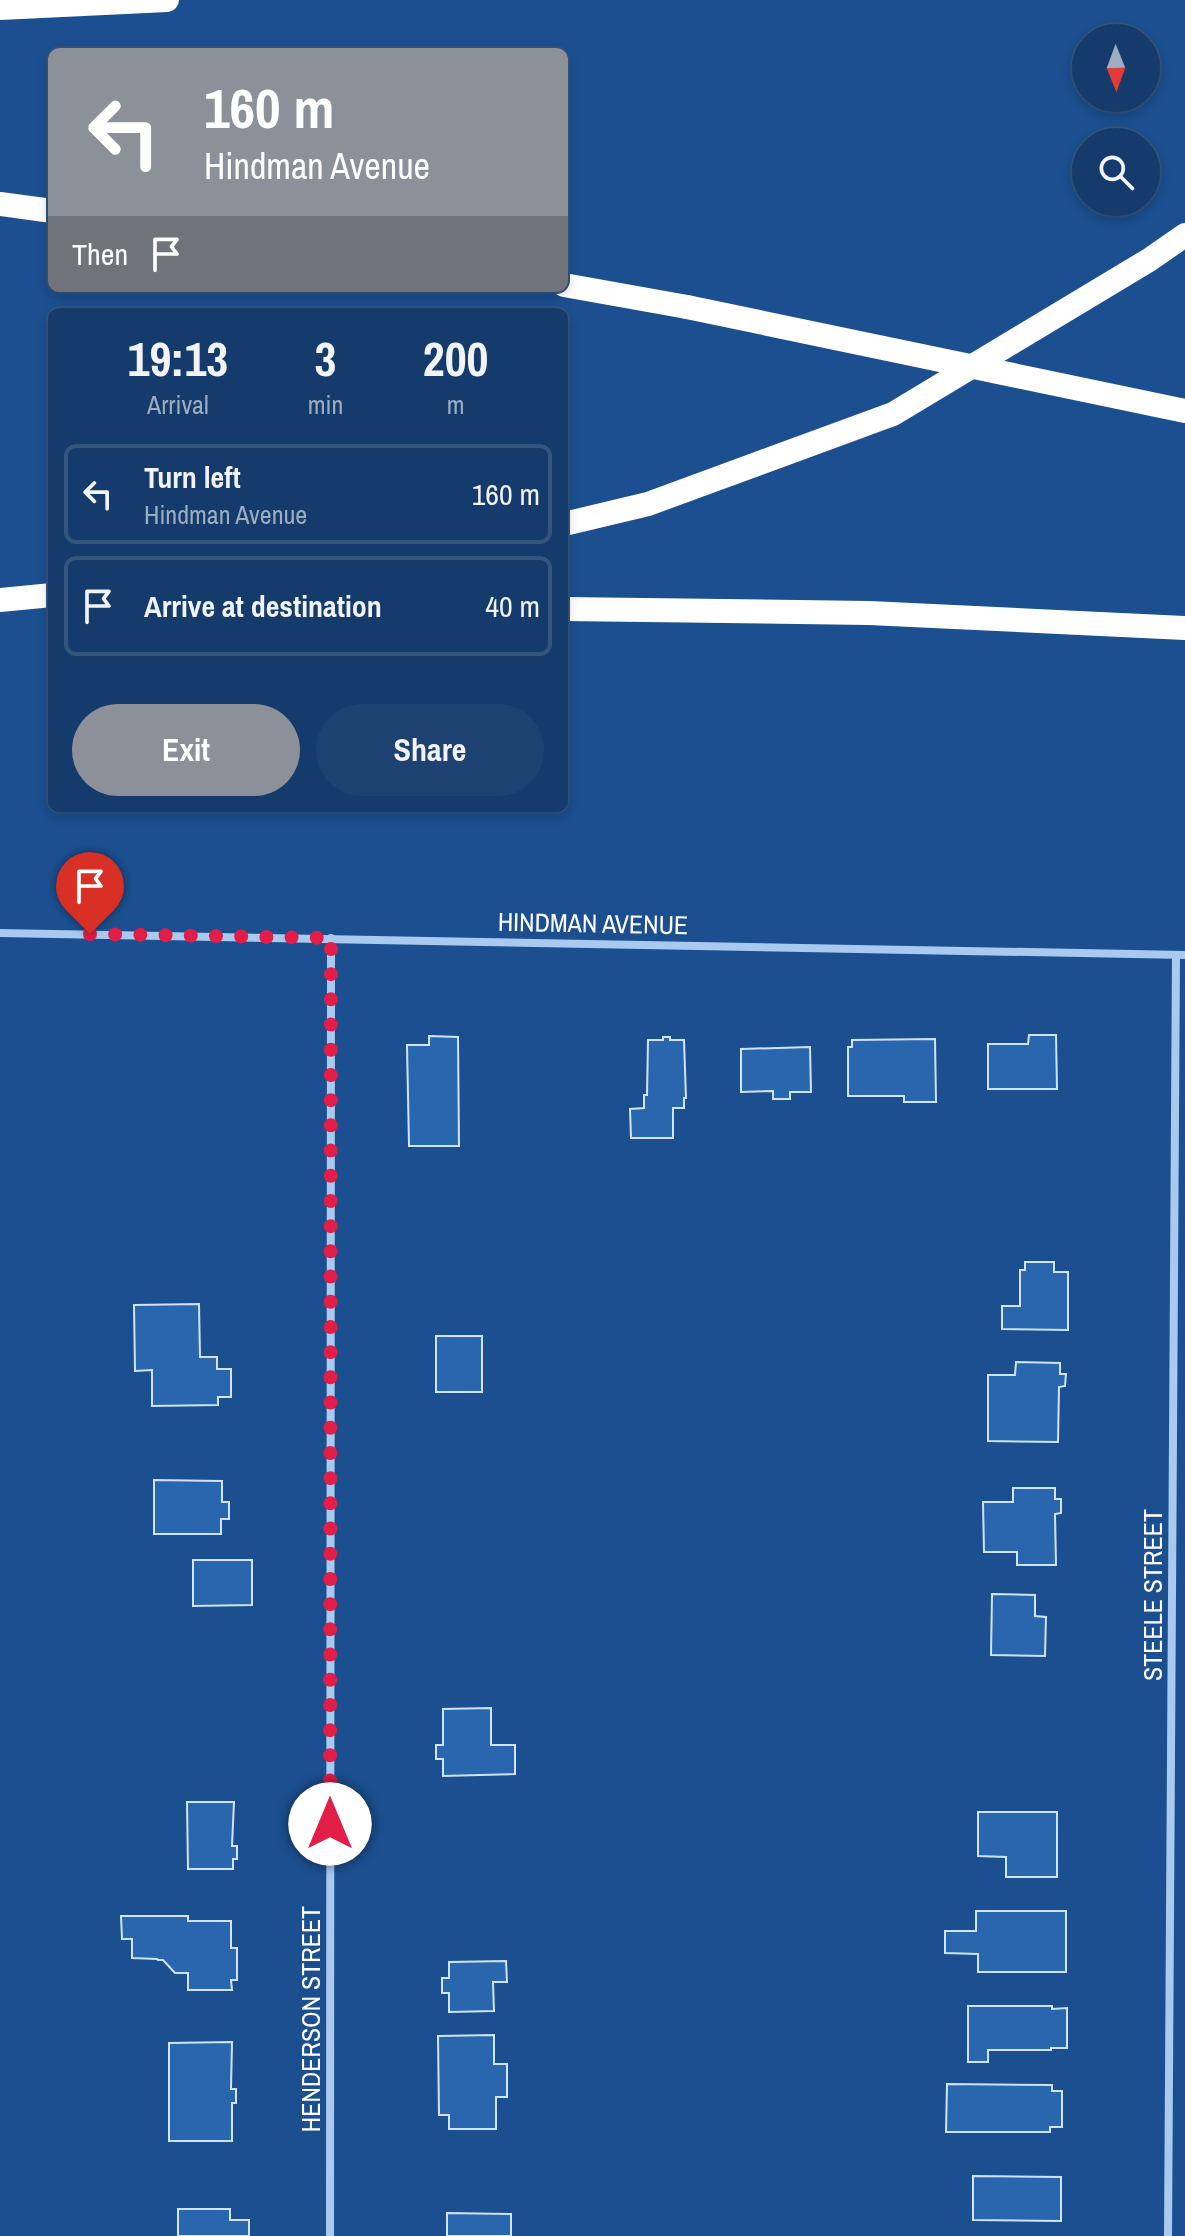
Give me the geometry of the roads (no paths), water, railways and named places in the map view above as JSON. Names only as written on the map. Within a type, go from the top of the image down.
[{"type":"highway","points":[[0,8],[167,0]]},
{"type":"highway","points":[[0,204],[48,210]]},
{"type":"highway","points":[[568,523],[648,504],[893,414],[1149,260],[1185,235]]},
{"type":"highway","points":[[568,286],[687,307],[1185,411]]},
{"type":"highway","points":[[0,601],[48,595]]},
{"type":"highway","points":[[0,601],[48,603]]},
{"type":"highway","points":[[568,609],[869,613],[1185,628]]},
{"type":"street","name":"HINDMAN AVENUE","points":[[0,933],[1180,955]]},
{"type":"street","name":"HENDERSON STREET","points":[[330,2236],[331,938]]},
{"type":"street","name":"STEELE STREET","points":[[1168,2236],[1180,955]]}]
